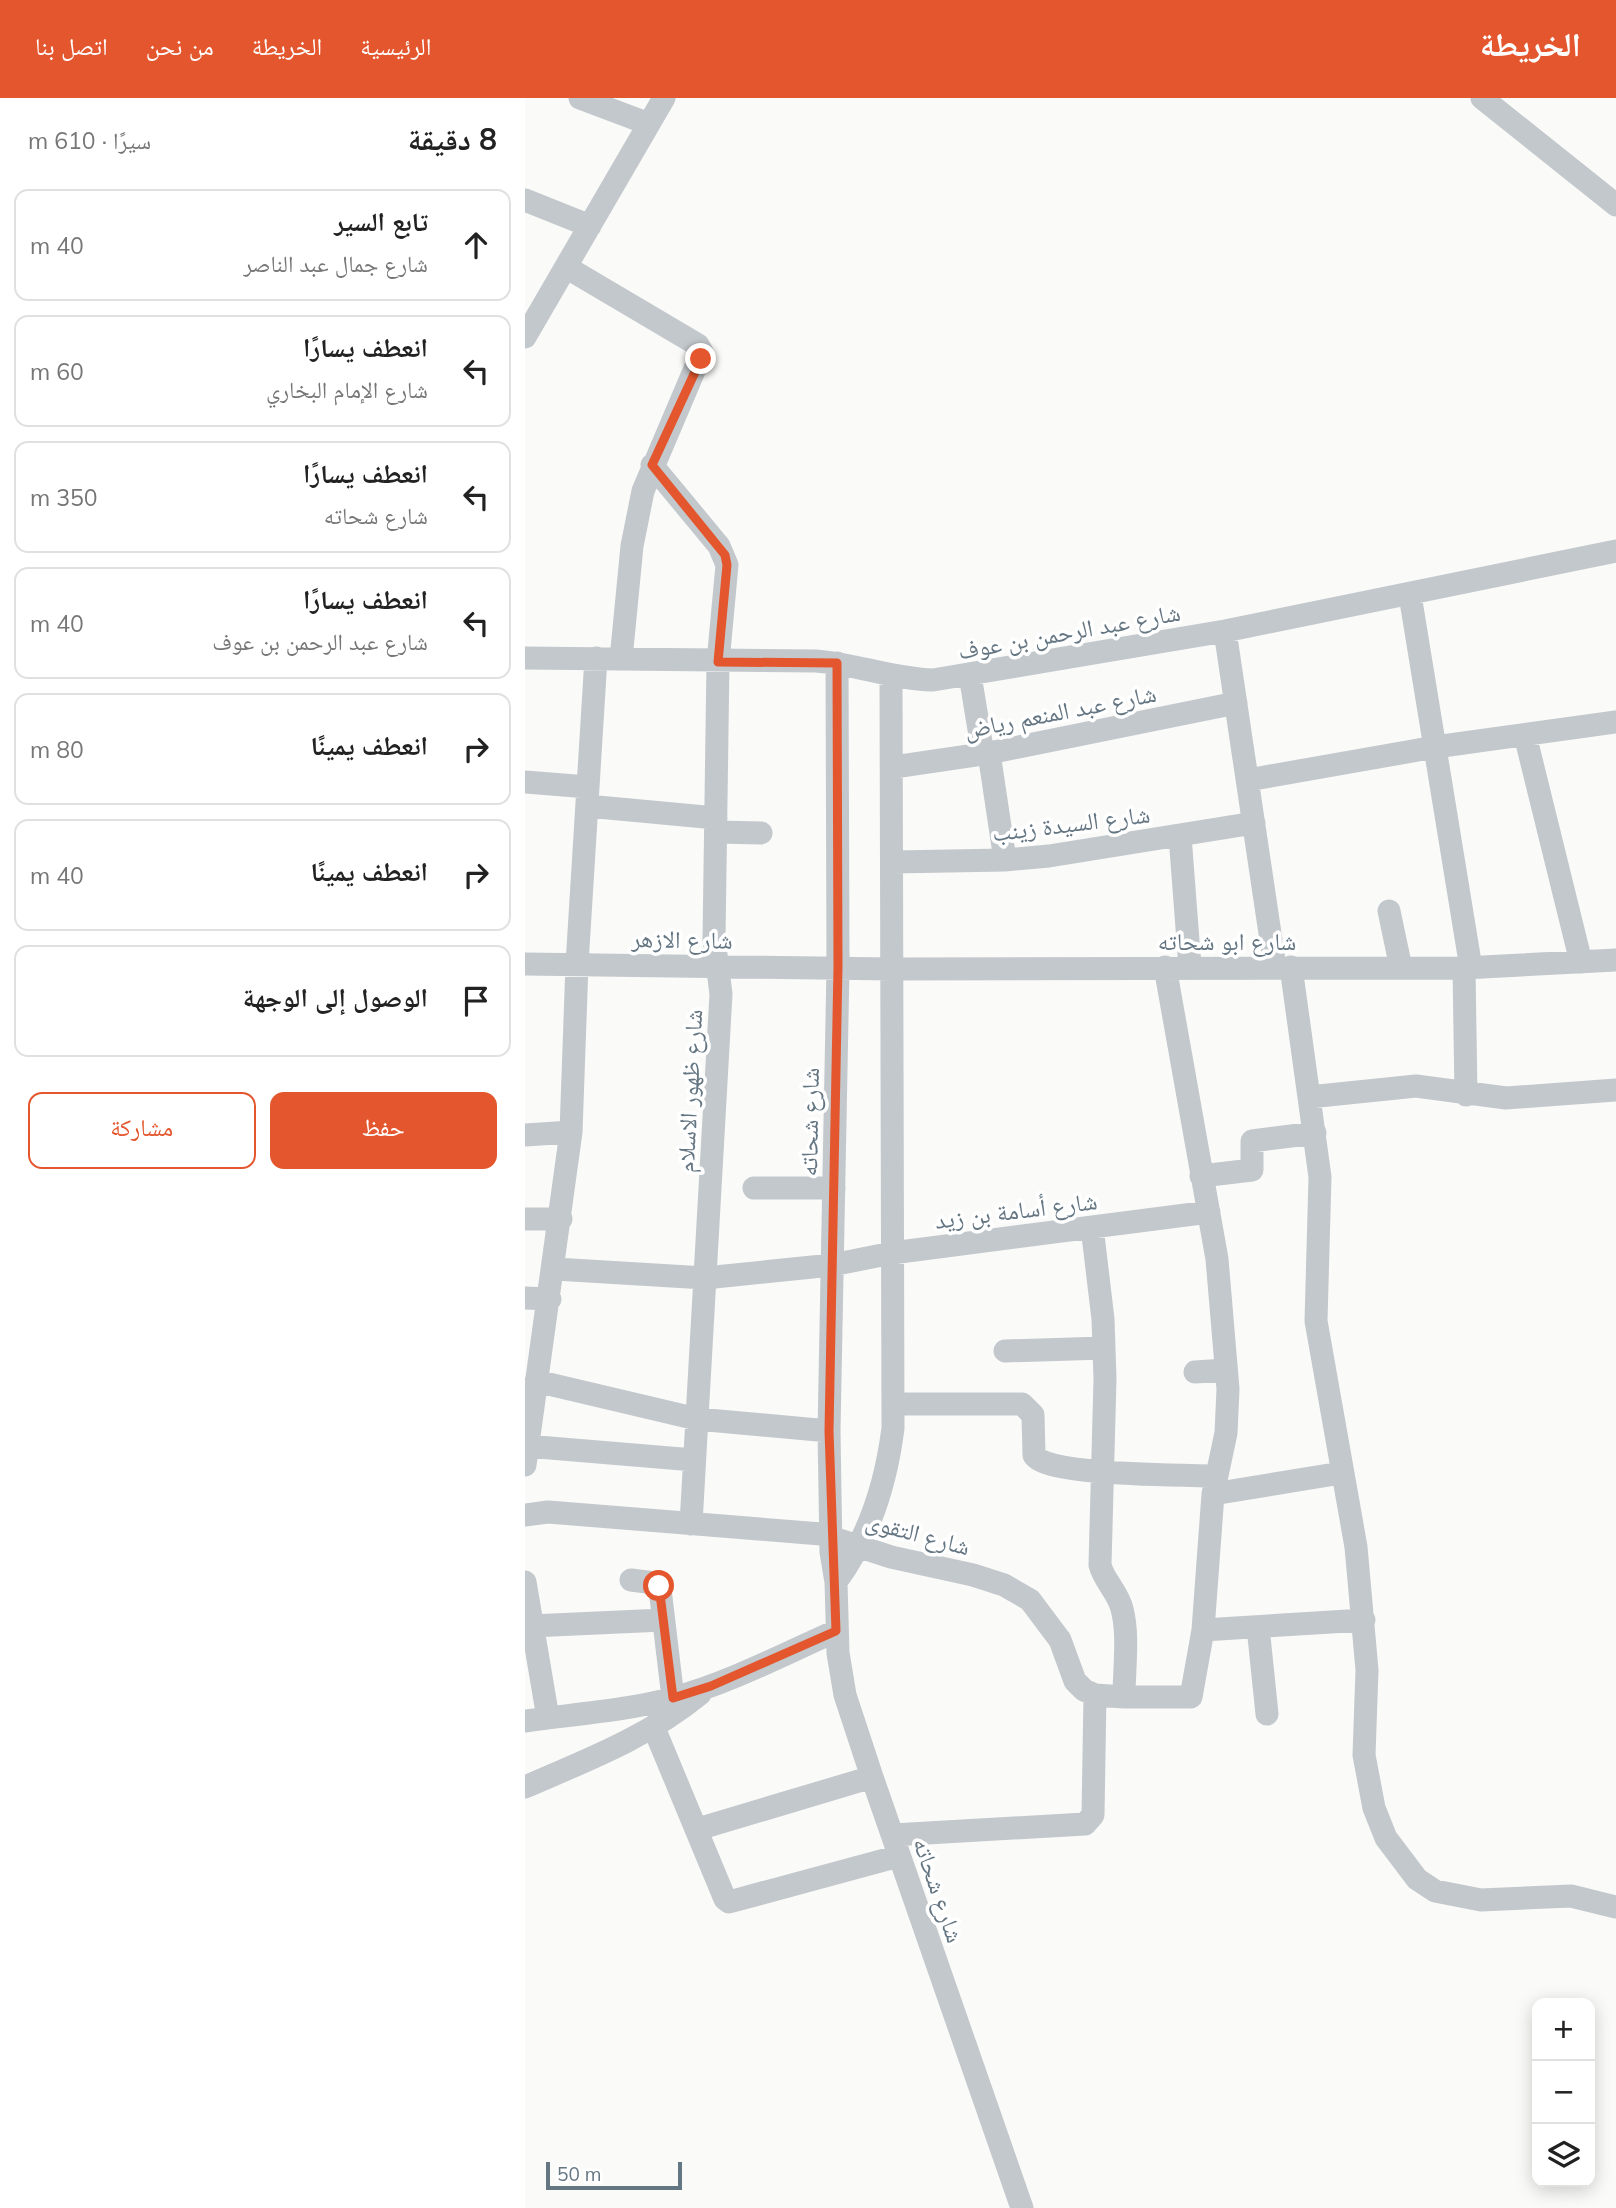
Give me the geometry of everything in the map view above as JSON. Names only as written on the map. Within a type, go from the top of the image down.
[{"type":"street","points":[[580,98],[649,124]]},
{"type":"street","points":[[525,337],[534,302],[566,267],[664,98]]},
{"type":"street","points":[[1482,98],[1616,205]]},
{"type":"street","points":[[525,200],[590,226]]},
{"type":"street","points":[[566,267],[698,345],[702,352],[652,465],[637,518],[621,659]]},
{"type":"street","name":"شارع ظهور الاسلام","points":[[652,465],[725,555],[727,565],[718,662],[714,939],[721,994],[691,1524]]},
{"type":"street","name":"شارع عبد الرحمن بن عوف","points":[[525,658],[837,663],[891,676],[933,680],[1225,631],[1616,551]]},
{"type":"street","points":[[1410,595],[1467,968],[1466,1095]]},
{"type":"street","points":[[1225,631],[1254,823],[1315,1133],[1321,1213],[1316,1321],[1356,1547],[1367,1670],[1364,1755],[1369,1789],[1386,1838],[1416,1879],[1435,1891],[1457,1898],[1502,1901],[1571,1896],[1616,1907]]},
{"type":"street","points":[[596,658],[577,964],[571,1132],[555,1269],[533,1369],[526,1445],[694,1460]]},
{"type":"street","name":"شارع شحاته","points":[[837,663],[838,967],[829,1431],[836,1631],[845,1695],[1022,2208]]},
{"type":"street","points":[[970,675],[1005,860]]},
{"type":"street","points":[[836,1582],[858,1546],[883,1485],[889,1458],[894,1404],[894,767],[891,676]]},
{"type":"street","name":"شارع عبد المنعم رياض","points":[[894,767],[986,754],[1236,703]]},
{"type":"street","points":[[1248,780],[1435,747],[1616,722]]},
{"type":"street","points":[[1525,735],[1581,962]]},
{"type":"street","points":[[525,782],[761,833]]},
{"type":"street","name":"شارع السيدة زينب","points":[[893,862],[1005,860],[1093,850],[1254,823]]},
{"type":"street","points":[[1180,836],[1190,967]]},
{"type":"street","points":[[1389,911],[1401,968]]},
{"type":"street","name":"شارع ابو شحاته","points":[[838,967],[1467,968],[1616,960]]},
{"type":"street","name":"شارع الازهر","points":[[525,964],[838,967]]},
{"type":"street","points":[[654,1728],[725,1899],[729,1902],[896,1846],[1085,1825],[1093,1815],[1095,1695],[1185,1699],[1194,1691],[1203,1630],[1214,1485],[1226,1433],[1226,1370],[1217,1259],[1165,967]]},
{"type":"street","points":[[1309,1097],[1416,1087],[1466,1095],[1526,1098],[1616,1090]]},
{"type":"street","points":[[525,1135],[571,1132]]},
{"type":"street","points":[[1201,1176],[1252,1170],[1251,1145],[1255,1139],[1315,1133]]},
{"type":"street","points":[[754,1188],[834,1188]]},
{"type":"street","name":"شارع أسامة بن زيد","points":[[555,1269],[705,1278],[832,1265],[893,1252],[1209,1212]]},
{"type":"street","points":[[525,1219],[561,1219]]},
{"type":"street","points":[[1092,1227],[1104,1348],[1100,1565],[1119,1598],[1124,1615],[1124,1697]]},
{"type":"street","points":[[525,1297],[550,1299]]},
{"type":"street","points":[[1006,1351],[1104,1348]]},
{"type":"street","points":[[533,1369],[697,1419],[829,1431]]},
{"type":"street","points":[[1195,1372],[1226,1370]]},
{"type":"street","points":[[894,1404],[1022,1404],[1033,1415],[1036,1460],[1103,1473],[1214,1485],[1341,1473]]},
{"type":"street","name":"شارع التقوى","points":[[525,1515],[548,1512],[831,1536],[912,1563],[983,1578],[1004,1585],[1030,1600],[1047,1619],[1060,1640],[1076,1681],[1084,1690],[1095,1695]]},
{"type":"street","points":[[631,1580],[659,1586],[673,1698]]},
{"type":"street","points":[[525,1581],[548,1718]]},
{"type":"street","points":[[531,1626],[663,1620]]},
{"type":"street","points":[[1203,1630],[1364,1620]]},
{"type":"street","points":[[1258,1626],[1267,1714]]},
{"type":"street","points":[[525,1721],[673,1698],[711,1686],[836,1631]]},
{"type":"street","points":[[525,1787],[654,1728],[711,1686]]},
{"type":"street","points":[[698,1829],[872,1776]]},
{"type":"route","points":[[659,1586],[673,1698],[711,1686],[836,1631],[836,1582],[831,1552],[829,1431],[838,967],[837,663],[718,662],[727,565],[725,555],[652,465],[701,359]]}]
